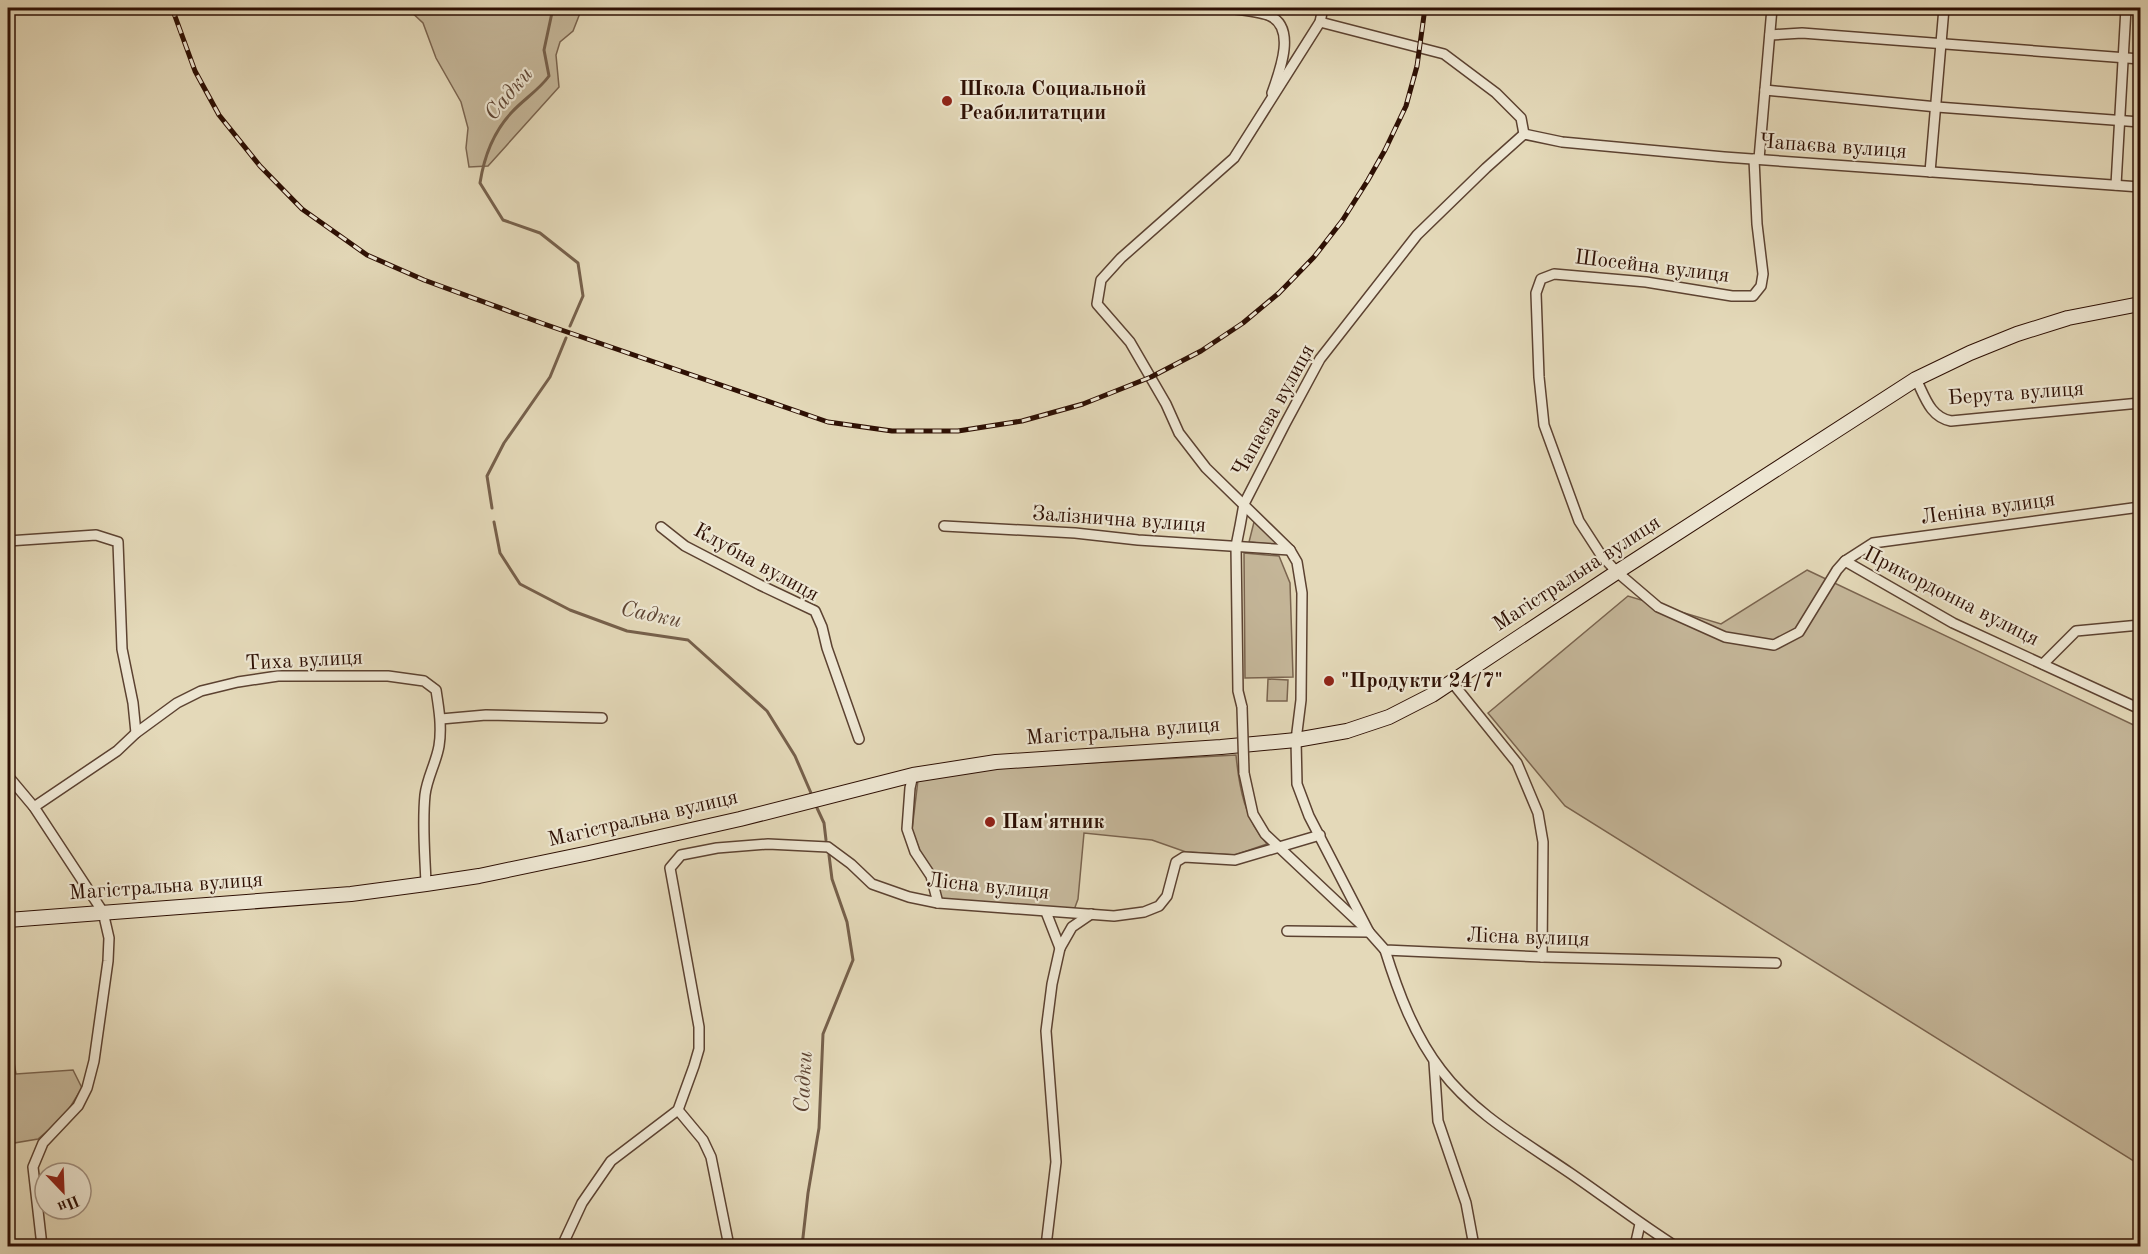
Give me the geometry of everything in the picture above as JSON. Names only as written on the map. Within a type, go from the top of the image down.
[{"type":"main road","name":"Магістральна вулиця","points":[[8,920],[351,894],[426,884],[479,876],[740,819],[913,775],[996,762],[1221,747],[1296,740],[1347,731],[1389,717],[1432,695],[1617,572],[1916,379],[2017,334],[2068,318],[2140,304]]},
{"type":"street","points":[[1228,8],[1271,16],[1281,28],[1285,54],[1267,107]]},
{"type":"street","points":[[1323,8],[1320,22],[1234,158],[1121,258],[1101,280],[1097,304],[1130,342],[1166,404],[1179,433],[1206,468],[1290,550],[1297,562],[1302,593],[1301,700],[1296,740],[1297,784],[1309,816],[1369,932],[1385,950],[1396,987],[1434,1059],[1458,1090],[1491,1119],[1675,1246]]},
{"type":"street","points":[[1756,159],[1772,8]]},
{"type":"street","points":[[1930,172],[1944,8]]},
{"type":"street","points":[[2116,185],[2126,8]]},
{"type":"street","points":[[1320,22],[1444,54],[1496,93],[1521,118],[1524,134]]},
{"type":"street","points":[[1770,35],[1802,33],[2140,59]]},
{"type":"street","points":[[1765,90],[1936,107],[2140,122]]},
{"type":"street","name":"Чапаєва вулиця","points":[[1369,932],[1265,834],[1253,814],[1245,772],[1242,707],[1238,691],[1236,546],[1244,504],[1326,351],[1417,235],[1486,168],[1524,134],[1562,142],[1756,159],[2140,187]]},
{"type":"street","name":"Шосейна вулиця","points":[[1617,572],[1601,555],[1579,521],[1544,425],[1539,376],[1536,293],[1541,279],[1554,274],[1646,282],[1732,296],[1753,296],[1761,286],[1763,274],[1757,224],[1756,159]]},
{"type":"street","name":"Берута вулиця","points":[[1916,379],[1934,415],[1951,421],[2140,403]]},
{"type":"street","name":"Леніна вулиця","points":[[1845,561],[1873,543],[2140,507]]},
{"type":"street","name":"Залізнична вулиця","points":[[944,526],[1076,532],[1138,540],[1290,550]]},
{"type":"street","name":"Клубна вулиця","points":[[661,527],[685,546],[714,562],[815,611],[859,739]]},
{"type":"street","points":[[8,541],[96,535],[118,542],[122,649],[133,703],[136,733]]},
{"type":"street","name":"Прикордонна вулиця","points":[[1617,572],[1658,608],[1725,637],[1774,645],[1799,632],[1837,570],[1845,561],[1953,623],[2140,709]]},
{"type":"street","points":[[2043,664],[2076,631],[2140,625]]},
{"type":"street","name":"Тиха вулиця","points":[[34,807],[117,751],[136,733],[177,704],[201,691],[278,676],[388,676],[424,681],[436,690],[441,719],[439,748],[425,794],[426,884]]},
{"type":"street","points":[[1451,681],[1517,763],[1538,813],[1543,842],[1542,957]]},
{"type":"street","points":[[441,719],[486,715],[602,718]]},
{"type":"street","points":[[913,775],[907,829],[915,852],[931,876],[938,903]]},
{"type":"street","points":[[8,776],[34,807],[103,912],[109,938],[94,1061],[87,1088],[78,1106],[43,1143],[33,1167],[42,1246]]},
{"type":"street","points":[[1279,848],[1320,835]]},
{"type":"street","name":"Лісна вулиця","points":[[678,1110],[699,1049],[699,1027],[670,868],[681,855],[717,848],[768,844],[828,848],[851,864],[872,884],[909,897],[938,903],[1114,916],[1144,912],[1159,906],[1167,896],[1176,862],[1179,859],[1184,857],[1235,860],[1279,848]]},
{"type":"street","points":[[1046,912],[1060,948]]},
{"type":"street","points":[[1046,1246],[1056,1162],[1046,1031],[1052,984],[1060,948],[1072,927],[1091,914]]},
{"type":"street","points":[[1287,931],[1369,932]]},
{"type":"street","name":"Лісна вулиця","points":[[1385,950],[1776,963]]},
{"type":"street","points":[[1434,1059],[1438,1121],[1466,1203],[1474,1246]]},
{"type":"street","points":[[561,1246],[582,1203],[611,1161],[678,1110],[703,1140],[711,1156],[729,1246]]},
{"type":"street","points":[[1635,1246],[1640,1224]]},
{"type":"shaded area","points":[[407,8],[582,8],[573,31],[560,42],[556,55],[559,87],[488,166],[469,167],[466,148],[468,128],[461,102],[436,58],[423,23]]},
{"type":"shaded area","points":[[1255,518],[1281,545],[1249,542]]},
{"type":"shaded area","points":[[1244,553],[1279,556],[1290,583],[1293,677],[1245,678]]},
{"type":"shaded area","points":[[1807,570],[2140,728],[2140,1165],[1565,806],[1488,713],[1628,596],[1721,624]]},
{"type":"shaded area","points":[[1268,679],[1288,680],[1287,701],[1267,701]]},
{"type":"shaded area","points":[[1236,755],[1239,779],[1248,814],[1259,835],[1267,844],[1235,855],[1186,852],[1152,840],[1084,833],[1078,899],[1074,910],[945,900],[939,897],[935,874],[920,851],[912,830],[918,780],[998,768]]},
{"type":"shaded area","points":[[8,1026],[16,1074],[73,1070],[82,1088],[64,1117],[38,1139],[8,1144]]},
{"type":"waterway","name":"Садки","points":[[553,8],[544,50],[549,76],[500,127],[487,154],[480,183],[503,220],[540,233],[578,263],[583,296],[570,326]]},
{"type":"waterway","name":"Садки","points":[[492,508],[487,476],[504,443],[550,377],[566,338]]},
{"type":"waterway","name":"Садки","points":[[494,522],[500,553],[520,584],[570,610],[627,631],[688,640],[767,711],[795,756],[811,793]]},
{"type":"waterway","name":"Садки","points":[[817,808],[824,823],[826,840]]},
{"type":"waterway","name":"Садки","points":[[802,1246],[819,1128],[823,1034],[853,960],[847,922],[832,879],[829,855]]},
{"type":"railway","points":[[172,8],[195,71],[219,115],[260,166],[302,209],[367,255],[424,280],[544,324],[828,422],[892,431],[958,431],[1022,421],[1083,404],[1151,377],[1201,351],[1243,323],[1279,293],[1314,257],[1342,221],[1368,180],[1406,106],[1417,66],[1425,8]]},
{"type":"place","name":"Школа Социальной Реабилитатции","points":[[947,101]]},
{"type":"place","name":"\"Продукти 24/7\"","points":[[1329,681]]},
{"type":"place","name":"Пам'ятник","points":[[990,822]]}]
